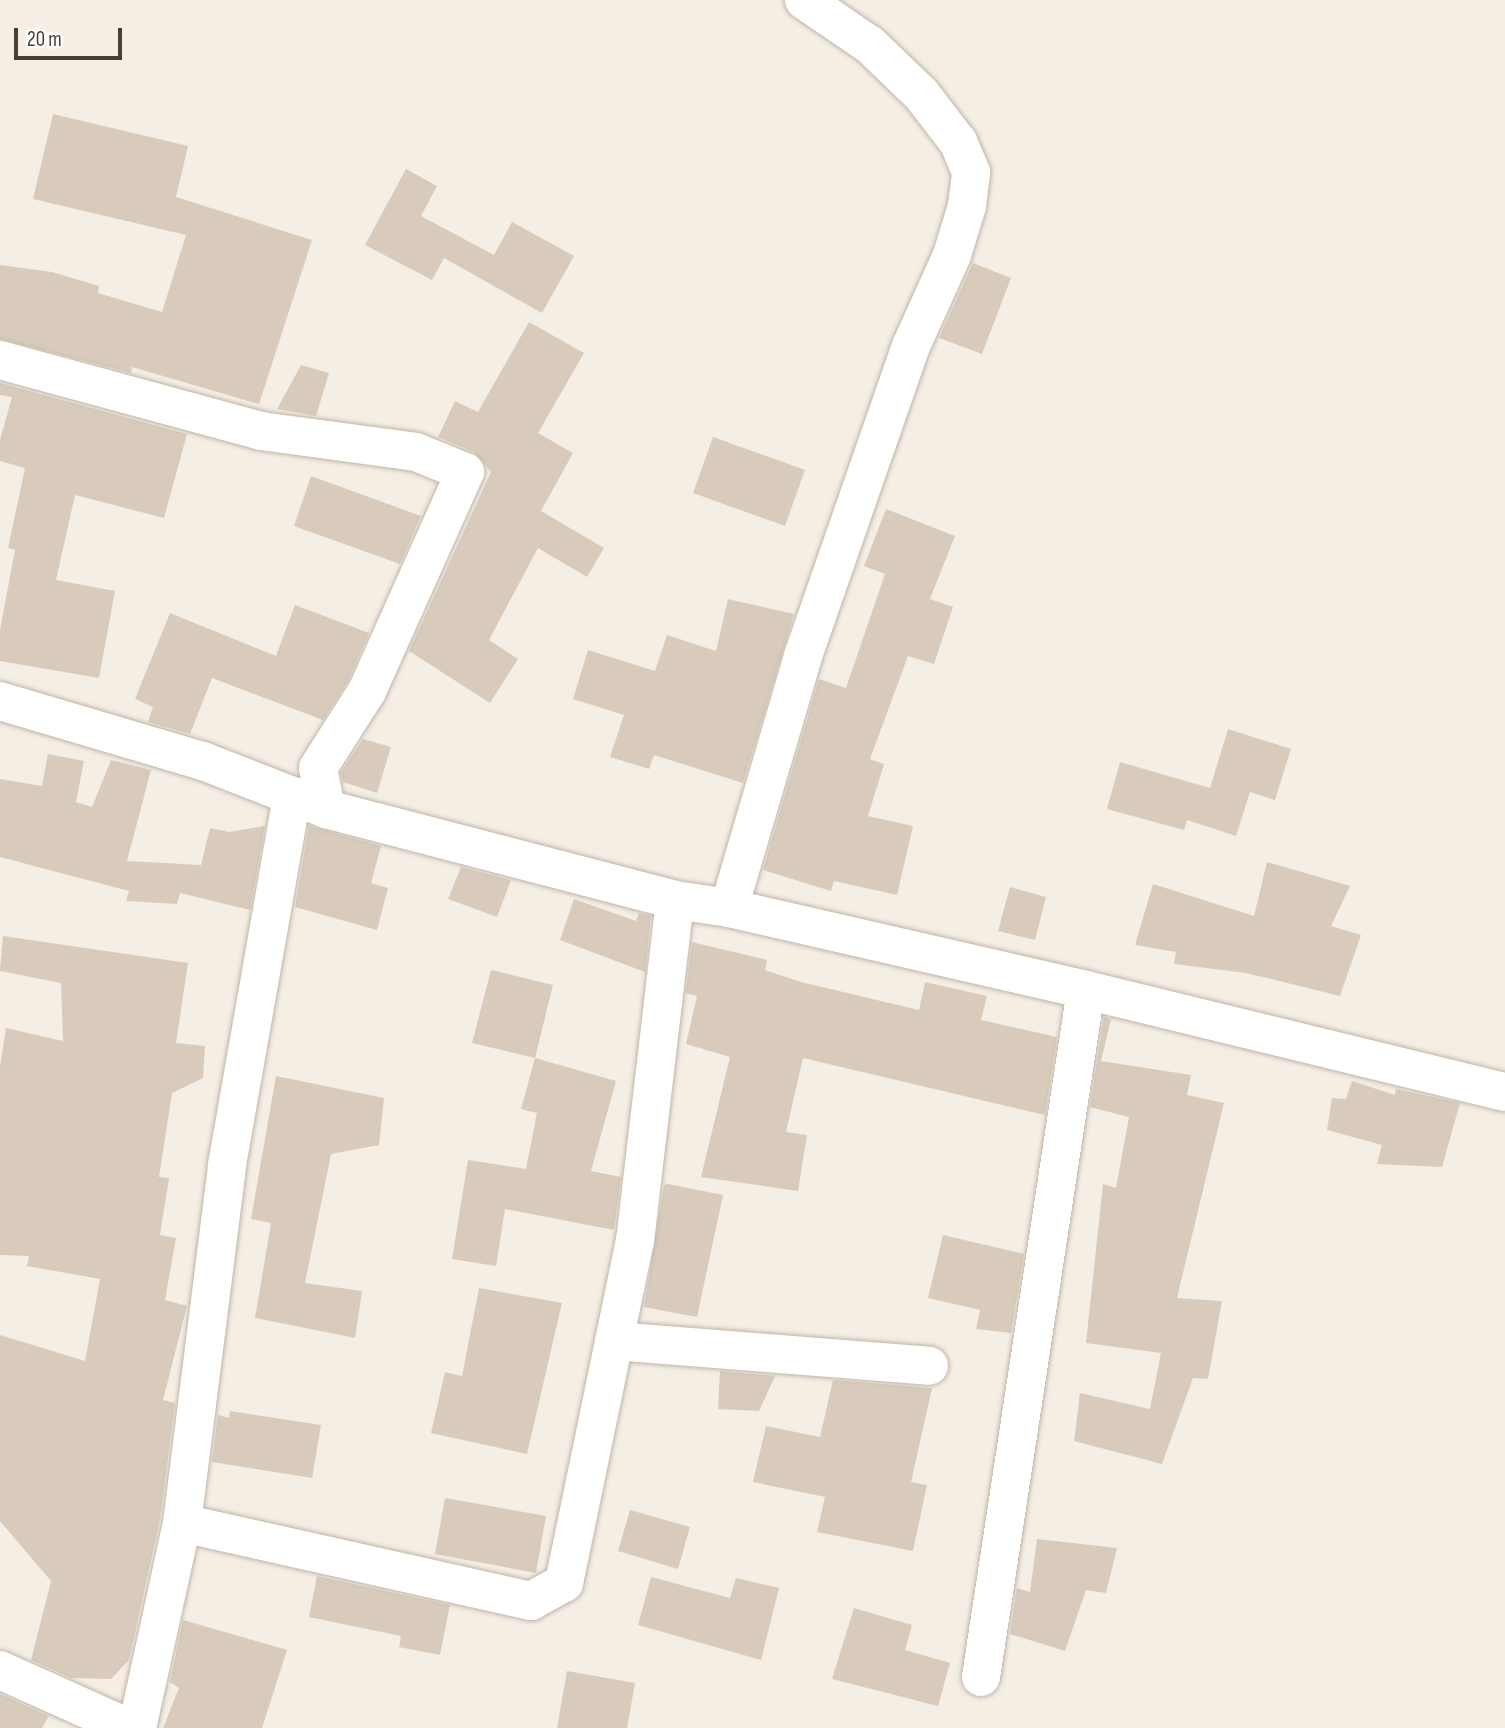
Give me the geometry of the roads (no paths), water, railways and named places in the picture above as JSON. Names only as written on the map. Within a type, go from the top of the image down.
[{"type":"street","points":[[729,908],[811,631],[911,346],[953,255],[967,206],[971,172],[958,142],[921,94],[870,45],[804,0]]},
{"type":"street","points":[[0,360],[261,431],[416,452],[465,472],[367,691],[318,768],[227,1165],[182,1523],[137,1728]]},
{"type":"street","points":[[0,701],[204,761],[309,803],[675,900],[729,908],[1086,990],[1505,1092]]},
{"type":"street","points":[[182,1523],[531,1601],[550,1595],[564,1583],[635,1241],[675,900]]},
{"type":"street","points":[[981,1677],[1086,990]]},
{"type":"street","points":[[614,1341],[929,1366]]},
{"type":"street","points":[[0,1670],[129,1728]]}]
